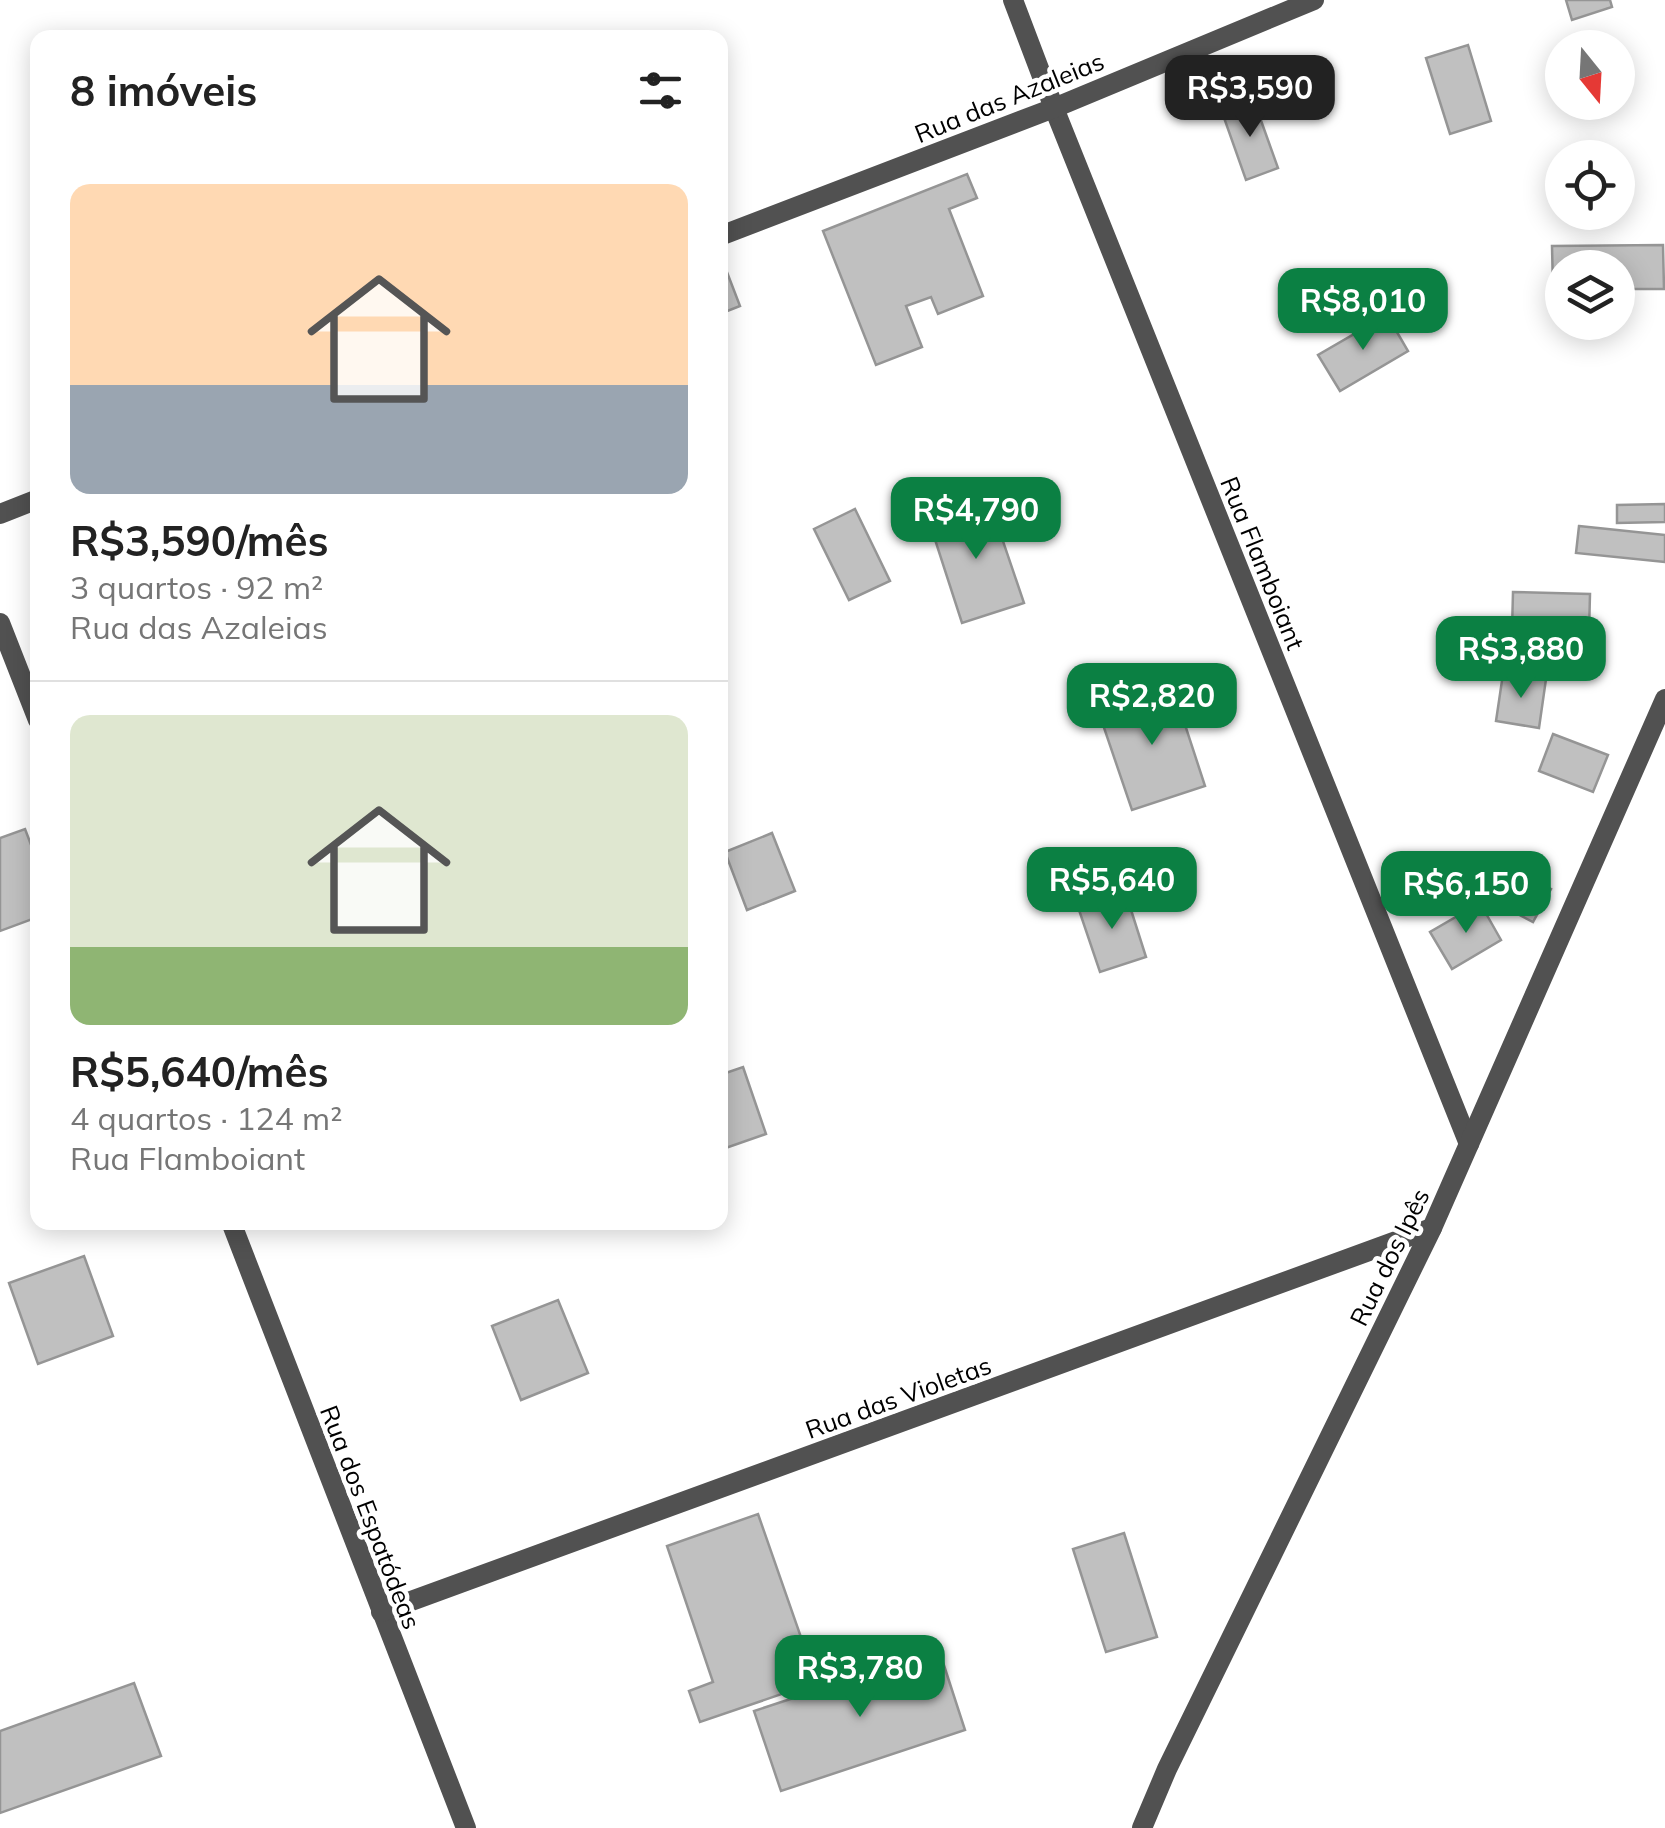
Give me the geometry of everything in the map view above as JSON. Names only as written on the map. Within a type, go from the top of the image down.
[{"type":"street","name":"Rua Flamboiant","points":[[1014,0],[1469,1144]]},
{"type":"street","name":"Rua das Azaleias","points":[[728,233],[1054,108],[1314,0]]},
{"type":"street","points":[[0,514],[30,502]]},
{"type":"street","points":[[0,623],[30,700]]},
{"type":"street","name":"Rua dos Ipês","points":[[1142,1828],[1167,1769],[1432,1228],[1665,699]]},
{"type":"street","name":"Rua das Violetas","points":[[380,1612],[1432,1228]]},
{"type":"street","name":"Rua dos Espatódeas","points":[[234,1230],[466,1828]]},
{"type":"building","points":[[1566,0],[1610,0],[1612,7],[1572,20]]},
{"type":"building","points":[[1468,45],[1491,121],[1450,134],[1426,58]]},
{"type":"building","points":[[1254,101],[1278,168],[1246,180],[1222,112]]},
{"type":"building","points":[[967,174],[977,198],[949,209],[983,296],[938,314],[931,297],[906,306],[922,347],[876,365],[823,231]]},
{"type":"building","points":[[1663,245],[1664,289],[1635,289],[1635,250],[1552,250],[1552,246]]},
{"type":"building","points":[[728,275],[740,306],[728,311]]},
{"type":"building","points":[[1387,315],[1408,351],[1340,391],[1318,355]]},
{"type":"building","points":[[989,500],[1024,603],[962,623],[929,521]]},
{"type":"building","points":[[1665,504],[1665,522],[1617,523],[1617,505]]},
{"type":"building","points":[[855,509],[890,581],[849,600],[814,529]]},
{"type":"building","points":[[1579,526],[1665,535],[1665,562],[1576,553]]},
{"type":"building","points":[[1513,592],[1590,594],[1589,633],[1512,631]]},
{"type":"building","points":[[1503,674],[1546,679],[1539,728],[1496,721]]},
{"type":"building","points":[[1172,685],[1205,786],[1132,810],[1098,710]]},
{"type":"building","points":[[1553,734],[1608,755],[1593,792],[1539,771]]},
{"type":"building","points":[[25,829],[30,842],[30,920],[0,931],[0,838]]},
{"type":"building","points":[[772,833],[795,891],[747,910],[728,851]]},
{"type":"building","points":[[1499,861],[1551,889],[1533,922],[1481,895]]},
{"type":"building","points":[[1125,891],[1146,957],[1100,972],[1078,907]]},
{"type":"building","points":[[1480,903],[1501,940],[1452,969],[1430,932]]},
{"type":"building","points":[[743,1067],[766,1134],[728,1147],[728,1072]]},
{"type":"building","points":[[84,1256],[113,1336],[38,1364],[9,1283]]},
{"type":"building","points":[[558,1300],[588,1373],[521,1400],[492,1326]]},
{"type":"building","points":[[758,1514],[804,1646],[828,1638],[840,1674],[700,1722],[689,1691],[713,1682],[667,1546]]},
{"type":"building","points":[[1124,1533],[1157,1637],[1106,1652],[1073,1549]]},
{"type":"building","points":[[939,1650],[965,1730],[781,1791],[754,1711]]},
{"type":"building","points":[[134,1683],[161,1756],[0,1813],[0,1731]]}]
